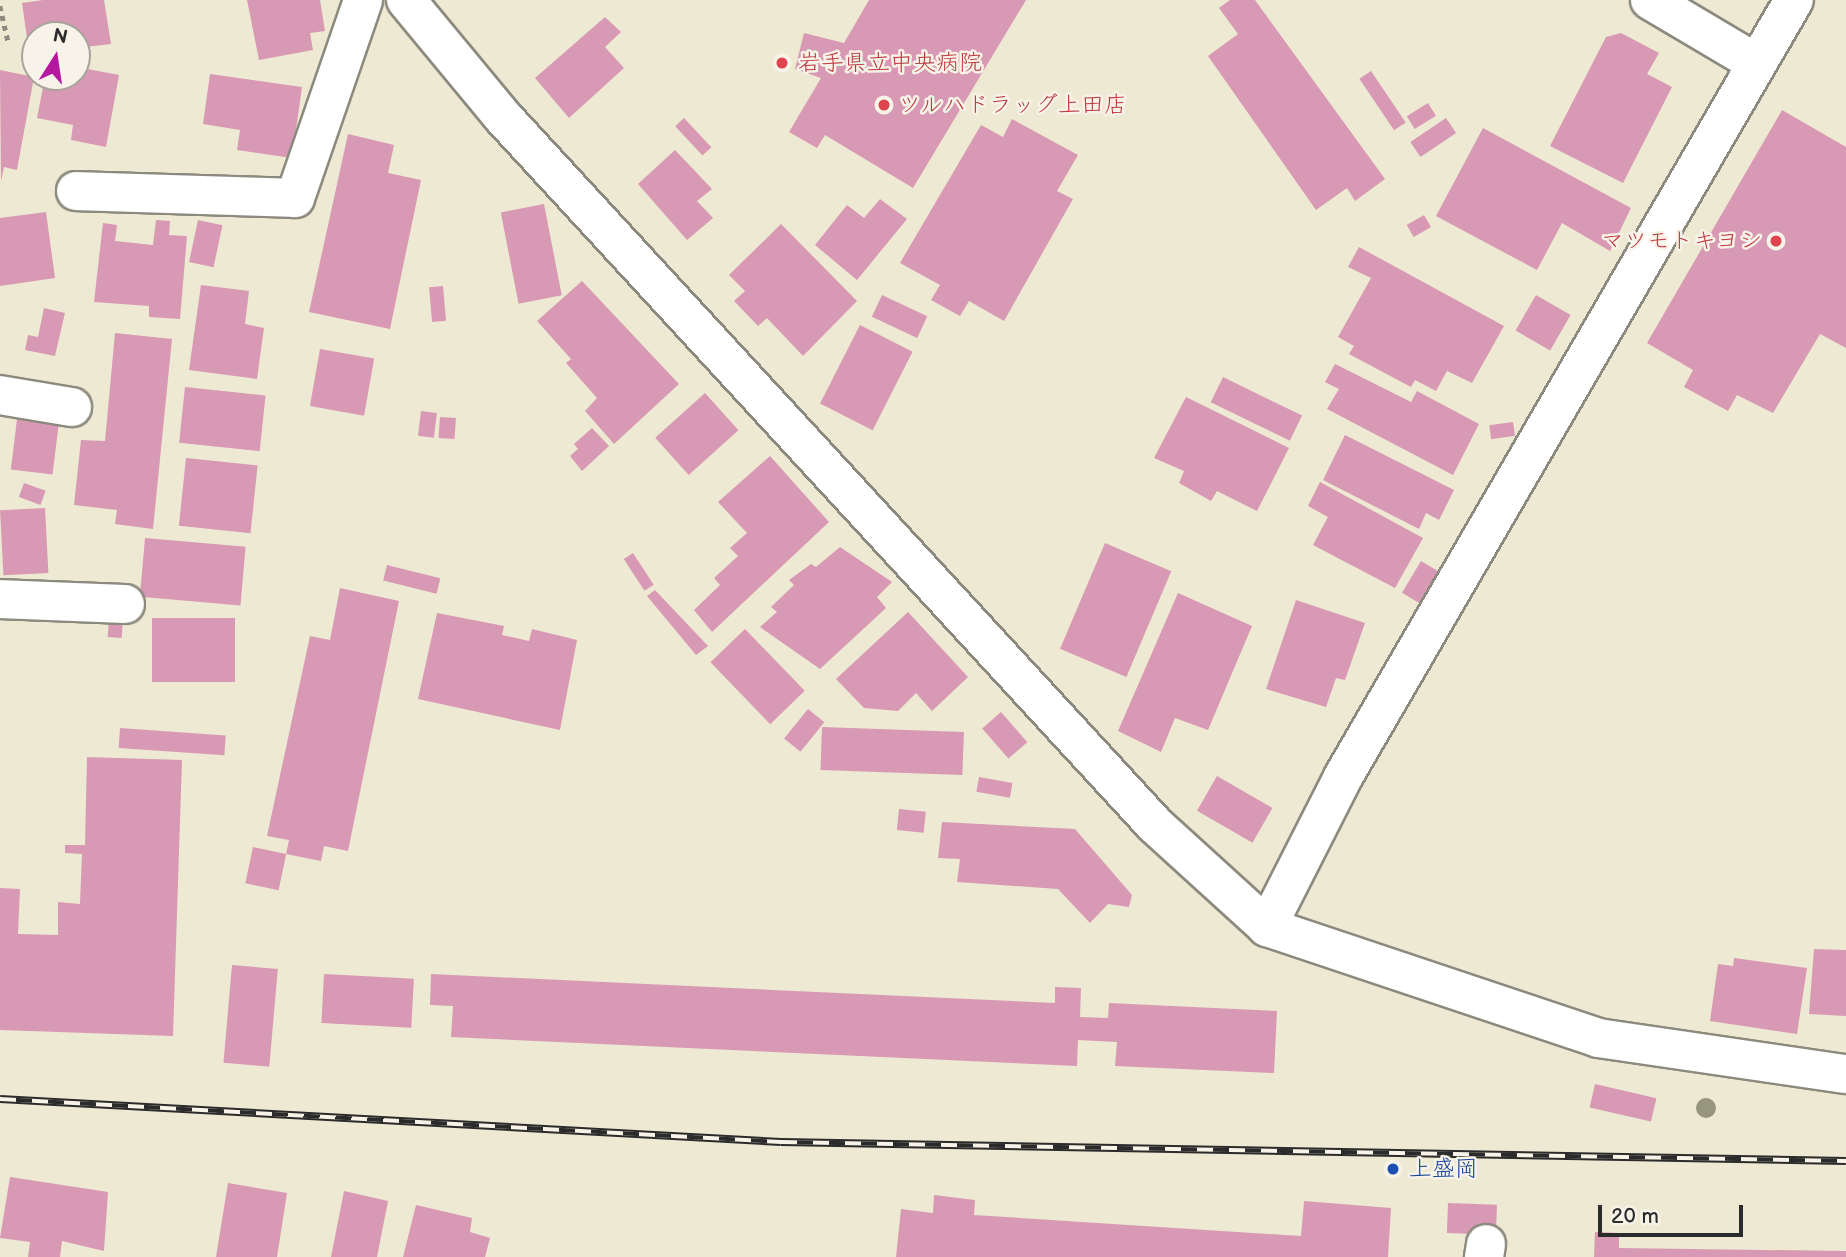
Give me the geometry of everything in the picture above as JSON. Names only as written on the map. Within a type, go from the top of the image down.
[{"type":"street","points":[[76,191],[295,198],[363,0]]},
{"type":"street","points":[[406,0],[501,115],[1154,824],[1267,927],[1598,1038],[1846,1074]]},
{"type":"street","points":[[1650,0],[1756,64]]},
{"type":"street","points":[[1267,927],[1343,777],[1794,0]]},
{"type":"street","points":[[0,395],[72,407]]},
{"type":"street","points":[[0,598],[125,604]]},
{"type":"path","points":[[0,6],[9,44]]},
{"type":"building","points":[[43,0],[104,0],[111,44],[91,46],[91,21],[25,21],[22,3]]},
{"type":"building","points":[[247,0],[320,0],[325,31],[310,33],[313,50],[259,60]]},
{"type":"building","name":"ツルハドラッグ上田店","points":[[869,0],[1026,0],[913,188],[825,135],[817,148],[789,132],[821,78],[795,69],[804,33],[844,43]]},
{"type":"building","points":[[1230,0],[1255,0],[1385,179],[1355,201],[1347,188],[1316,210],[1208,56],[1238,34],[1219,8]]},
{"type":"building","points":[[605,17],[621,32],[605,47],[624,68],[569,118],[535,78]]},
{"type":"building","points":[[1621,33],[1659,53],[1647,74],[1672,87],[1623,183],[1550,146],[1606,37]]},
{"type":"building","points":[[0,70],[21,74],[21,91],[31,91],[17,170],[4,167],[1,181]]},
{"type":"building","points":[[91,70],[119,75],[106,147],[71,140],[73,125],[37,118],[42,91],[91,91]]},
{"type":"building","points":[[1371,71],[1406,122],[1394,130],[1359,79]]},
{"type":"building","points":[[210,74],[302,87],[292,158],[237,150],[240,130],[203,124]]},
{"type":"building","points":[[1428,103],[1436,116],[1415,129],[1407,116]]},
{"type":"building","name":"マツモトキヨシ","points":[[1782,110],[1846,147],[1846,348],[1820,334],[1773,413],[1737,395],[1728,411],[1684,387],[1693,370],[1647,343]]},
{"type":"building","points":[[684,118],[711,147],[703,155],[675,126]]},
{"type":"building","points":[[1446,118],[1456,133],[1420,157],[1410,142]]},
{"type":"building","points":[[1012,119],[1078,155],[1057,191],[1073,199],[1004,321],[969,301],[960,316],[931,300],[940,285],[900,263],[981,125],[1003,137]]},
{"type":"building","points":[[1483,128],[1631,208],[1610,251],[1562,223],[1537,270],[1436,216]]},
{"type":"building","points":[[348,134],[394,145],[388,173],[421,180],[390,329],[309,312]]},
{"type":"building","points":[[675,150],[712,189],[697,201],[713,218],[687,240],[638,184]]},
{"type":"building","points":[[880,199],[907,219],[857,280],[815,245],[847,205],[864,218]]},
{"type":"building","points":[[544,204],[562,295],[519,304],[501,212]]},
{"type":"building","points":[[46,212],[55,278],[0,286],[0,218]]},
{"type":"building","points":[[1424,215],[1431,227],[1414,237],[1407,225]]},
{"type":"building","points":[[156,220],[170,221],[169,235],[187,236],[180,319],[149,317],[149,306],[94,302],[103,223],[117,225],[115,241],[153,245]]},
{"type":"building","points":[[198,220],[222,225],[214,267],[189,262]]},
{"type":"building","points":[[781,224],[857,301],[803,356],[767,318],[758,326],[734,301],[745,291],[729,275]]},
{"type":"building","points":[[1359,247],[1504,326],[1472,383],[1447,371],[1436,391],[1415,380],[1411,387],[1349,354],[1354,346],[1338,337],[1371,278],[1348,267]]},
{"type":"building","points":[[582,281],[679,384],[614,444],[585,411],[597,398],[566,363],[571,359],[537,321]]},
{"type":"building","points":[[201,285],[249,291],[245,324],[264,328],[257,379],[189,370]]},
{"type":"building","points":[[443,286],[446,321],[432,322],[429,287]]},
{"type":"building","points":[[882,295],[927,316],[917,338],[872,317]]},
{"type":"building","points":[[1536,295],[1571,315],[1550,351],[1516,331]]},
{"type":"building","points":[[44,308],[65,313],[55,356],[25,350],[28,335],[38,337]]},
{"type":"building","points":[[860,325],[913,352],[873,430],[820,403]]},
{"type":"building","points":[[115,333],[172,339],[153,529],[115,524],[117,510],[74,505],[81,440],[105,441]]},
{"type":"building","points":[[320,349],[374,359],[364,416],[310,406]]},
{"type":"building","points":[[1335,364],[1411,402],[1417,391],[1479,424],[1453,475],[1327,409],[1339,389],[1325,382]]},
{"type":"building","points":[[1223,377],[1302,416],[1290,441],[1211,402]]},
{"type":"building","points":[[185,387],[266,395],[260,451],[179,443]]},
{"type":"building","points":[[705,393],[738,430],[689,475],[655,438]]},
{"type":"building","points":[[1186,397],[1289,448],[1257,511],[1217,491],[1211,501],[1179,483],[1184,471],[1154,458]]},
{"type":"building","points":[[19,403],[61,408],[53,475],[11,470]]},
{"type":"building","points":[[421,411],[437,413],[434,438],[418,436]]},
{"type":"building","points":[[440,417],[456,418],[454,439],[439,438]]},
{"type":"building","points":[[1513,422],[1515,436],[1491,439],[1489,425]]},
{"type":"building","points":[[592,428],[609,446],[582,471],[570,456],[578,449],[574,444]]},
{"type":"building","points":[[1345,435],[1454,490],[1439,520],[1426,513],[1419,529],[1323,480]]},
{"type":"building","points":[[770,456],[829,522],[712,632],[694,610],[720,585],[714,578],[738,556],[730,548],[747,533],[718,502]]},
{"type":"building","points":[[186,458],[258,466],[250,533],[179,526]]},
{"type":"building","points":[[1320,482],[1423,538],[1395,588],[1313,545],[1328,517],[1308,506]]},
{"type":"building","points":[[24,483],[46,491],[40,505],[19,497]]},
{"type":"building","points":[[45,508],[48,573],[3,575],[0,510]]},
{"type":"building","points":[[145,538],[246,547],[240,606],[140,597]]},
{"type":"building","points":[[1105,543],[1171,571],[1126,677],[1060,649]]},
{"type":"building","points":[[840,547],[892,582],[877,597],[886,608],[820,669],[760,627],[777,612],[771,607],[794,585],[789,580],[811,564],[816,567]]},
{"type":"building","points":[[633,553],[654,585],[644,591],[624,559]]},
{"type":"building","points":[[1421,561],[1439,572],[1420,604],[1402,593]]},
{"type":"building","points":[[387,565],[440,578],[436,594],[383,581]]},
{"type":"building","points":[[340,588],[399,601],[348,851],[324,846],[321,861],[286,854],[289,840],[267,836],[310,636],[330,640]]},
{"type":"building","points":[[655,590],[708,646],[696,655],[647,596]]},
{"type":"building","points":[[1178,593],[1252,626],[1208,730],[1175,718],[1161,752],[1118,731]]},
{"type":"building","points":[[1296,600],[1365,623],[1345,680],[1336,678],[1326,707],[1266,689]]},
{"type":"building","points":[[908,612],[968,677],[932,711],[916,693],[898,711],[864,708],[836,679]]},
{"type":"building","points":[[437,613],[504,626],[502,635],[529,641],[532,629],[577,640],[560,730],[418,699]]},
{"type":"building","points":[[109,618],[123,619],[122,638],[108,637]]},
{"type":"building","points":[[152,618],[235,618],[235,682],[152,682]]},
{"type":"building","points":[[745,629],[805,691],[770,724],[710,662]]},
{"type":"building","points":[[808,709],[824,722],[800,752],[784,739]]},
{"type":"building","points":[[1001,712],[1027,742],[1008,759],[982,728]]},
{"type":"building","points":[[822,727],[964,732],[962,775],[820,770]]},
{"type":"building","points":[[120,728],[226,735],[224,755],[119,748]]},
{"type":"building","points":[[87,757],[182,760],[173,1036],[0,1030],[0,888],[20,889],[18,934],[58,935],[58,902],[80,904],[82,854],[65,853],[65,845],[85,845]]},
{"type":"building","points":[[1217,776],[1272,808],[1252,843],[1197,811]]},
{"type":"building","points":[[979,777],[1012,783],[1010,798],[976,792]]},
{"type":"building","points":[[899,809],[926,812],[924,833],[897,830]]},
{"type":"building","points":[[942,822],[1075,829],[1132,895],[1129,907],[1108,904],[1090,923],[1058,889],[957,882],[960,859],[938,858]]},
{"type":"building","points":[[253,847],[286,854],[279,890],[245,883]]},
{"type":"building","points":[[1814,949],[1846,950],[1846,1016],[1809,1014]]},
{"type":"building","points":[[1734,958],[1807,968],[1797,1034],[1710,1021],[1718,964],[1733,966]]},
{"type":"building","points":[[232,965],[278,969],[269,1067],[223,1063]]},
{"type":"building","points":[[324,974],[414,979],[411,1028],[321,1023]]},
{"type":"building","points":[[431,974],[1055,1003],[1055,987],[1081,988],[1080,1017],[1108,1018],[1109,1003],[1277,1011],[1274,1073],[1115,1066],[1117,1042],[1078,1040],[1077,1066],[451,1037],[453,1006],[430,1005]]},
{"type":"building","points":[[1595,1084],[1656,1098],[1651,1122],[1590,1107]]},
{"type":"building","points":[[10,1177],[108,1192],[104,1251],[62,1241],[60,1257],[28,1257],[30,1242],[0,1238]]},
{"type":"building","points":[[228,1183],[287,1193],[277,1257],[216,1257]]},
{"type":"building","points":[[344,1191],[388,1201],[377,1257],[331,1257]]},
{"type":"building","points":[[934,1195],[975,1200],[974,1215],[1301,1236],[1304,1201],[1391,1208],[1388,1257],[896,1257],[901,1209],[933,1213]]},
{"type":"building","points":[[1448,1203],[1497,1205],[1496,1235],[1447,1233]]},
{"type":"building","points":[[416,1205],[472,1218],[470,1232],[490,1238],[485,1257],[403,1257]]},
{"type":"building","points":[[1595,1232],[1619,1233],[1619,1248],[1846,1251],[1846,1257],[1594,1257]]},
{"type":"railway","points":[[0,1099],[781,1142],[1846,1161]]},
{"type":"place","name":"岩手県立中央病院","points":[[782,63]]},
{"type":"place","name":"ツルハドラッグ上田店","points":[[884,105]]},
{"type":"place","name":"マツモトキヨシ","points":[[1776,241]]},
{"type":"place","name":"上盛岡","points":[[1393,1169]]}]
